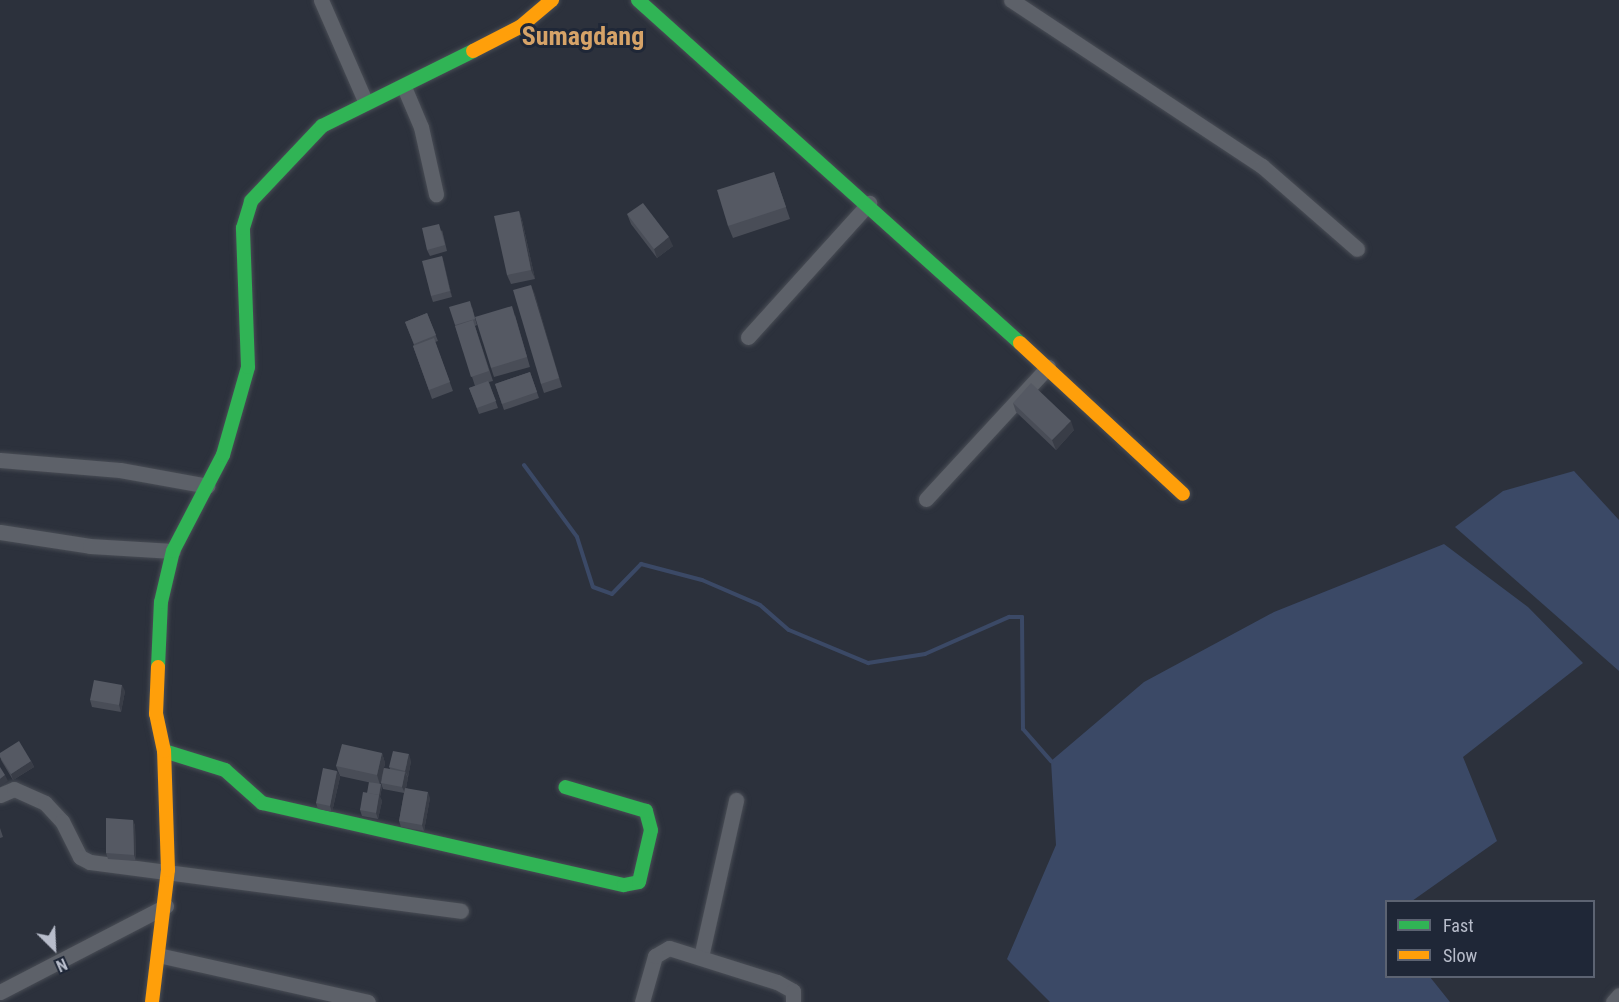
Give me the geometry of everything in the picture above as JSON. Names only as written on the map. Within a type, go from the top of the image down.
[{"type":"street","points":[[321,0],[366,103]]},
{"type":"street","points":[[152,1002],[166,906],[168,870],[164,751],[156,714],[156,655],[173,551],[208,486],[248,367],[243,228],[251,201],[322,126],[520,27],[552,0]]},
{"type":"street","points":[[638,0],[869,203],[1183,494]]},
{"type":"street","points":[[1011,0],[1262,166],[1357,249]]},
{"type":"street","points":[[404,87],[422,127],[436,194]]},
{"type":"street","points":[[748,337],[869,203]]},
{"type":"street","points":[[926,499],[1048,367]]},
{"type":"street","points":[[0,460],[120,470],[208,486]]},
{"type":"street","points":[[0,532],[80,545],[173,551]]},
{"type":"street","points":[[164,751],[225,770],[262,803],[636,884],[651,830],[646,811],[565,787]]},
{"type":"street","points":[[0,795],[14,789],[45,803],[84,860],[461,911]]},
{"type":"street","points":[[701,957],[735,800]]},
{"type":"street","points":[[0,992],[166,906]]},
{"type":"street","points":[[642,1002],[658,952],[669,948],[787,986],[793,1002]]},
{"type":"street","points":[[158,955],[368,1002]]},
{"type":"street","points":[[1613,1002],[1619,995]]},
{"type":"water","points":[[1574,471],[1619,520],[1619,671],[1455,527],[1503,491]]},
{"type":"water","points":[[1444,544],[1528,607],[1583,663],[1463,757],[1497,841],[1413,900],[1385,900],[1385,978],[1431,978],[1450,1002],[1050,1002],[1007,959],[1056,845],[1051,761],[1144,682],[1274,612]]},
{"type":"building","points":[[774,172],[786,207],[728,226],[717,190]]},
{"type":"building","points":[[643,203],[669,237],[654,249],[627,214]]},
{"type":"building","points":[[519,211],[531,270],[507,275],[494,216]]},
{"type":"building","points":[[439,224],[445,245],[427,250],[422,228]]},
{"type":"building","points":[[442,256],[450,291],[431,296],[422,261]]},
{"type":"building","points":[[531,285],[559,378],[541,384],[513,290]]},
{"type":"building","points":[[470,301],[475,319],[455,325],[449,307]]},
{"type":"building","points":[[512,306],[527,357],[491,368],[475,317]]},
{"type":"building","points":[[427,313],[436,335],[414,344],[405,322]]},
{"type":"building","points":[[473,320],[489,371],[471,377],[455,326]]},
{"type":"building","points":[[434,338],[450,382],[429,390],[413,346]]},
{"type":"building","points":[[530,372],[537,392],[502,404],[495,384]]},
{"type":"building","points":[[488,381],[496,401],[477,408],[469,388]]},
{"type":"building","points":[[1031,383],[1071,421],[1052,440],[1013,403]]},
{"type":"building","points":[[94,680],[122,685],[119,705],[90,700]]},
{"type":"building","points":[[19,741],[31,761],[11,774],[0,757],[0,753]]},
{"type":"building","points":[[342,744],[382,753],[377,775],[336,766]]},
{"type":"building","points":[[393,751],[409,754],[405,771],[389,767]]},
{"type":"building","points":[[0,767],[5,775],[0,779]]},
{"type":"building","points":[[323,768],[337,771],[330,806],[316,803]]},
{"type":"building","points":[[384,768],[405,772],[402,787],[381,783]]},
{"type":"building","points":[[369,782],[381,784],[379,795],[367,793]]},
{"type":"building","points":[[405,788],[428,792],[422,825],[399,821]]},
{"type":"building","points":[[363,792],[379,795],[376,813],[360,810]]},
{"type":"building","points":[[106,818],[133,820],[134,855],[106,853]]},
{"type":"waterway","points":[[524,465],[577,537],[593,587],[612,594],[641,564],[702,580],[760,605],[789,630],[868,663],[925,654],[1009,617],[1022,617],[1023,729],[1051,761]]},
{"type":"traffic: fast","points":[[638,0],[1020,343]]},
{"type":"traffic: fast","points":[[158,667],[161,602],[173,551],[223,455],[248,367],[243,228],[251,201],[322,126],[473,51]]},
{"type":"traffic: fast","points":[[164,751],[225,770],[262,803],[624,885],[639,882],[651,830],[646,811],[565,787]]},
{"type":"traffic: slow","points":[[473,51],[520,27],[552,0]]},
{"type":"traffic: slow","points":[[1020,343],[1183,494]]},
{"type":"traffic: slow","points":[[152,1002],[168,870],[164,751],[156,714],[158,667]]},
{"type":"district","name":"Sumagdang","points":[[583,37]]}]
